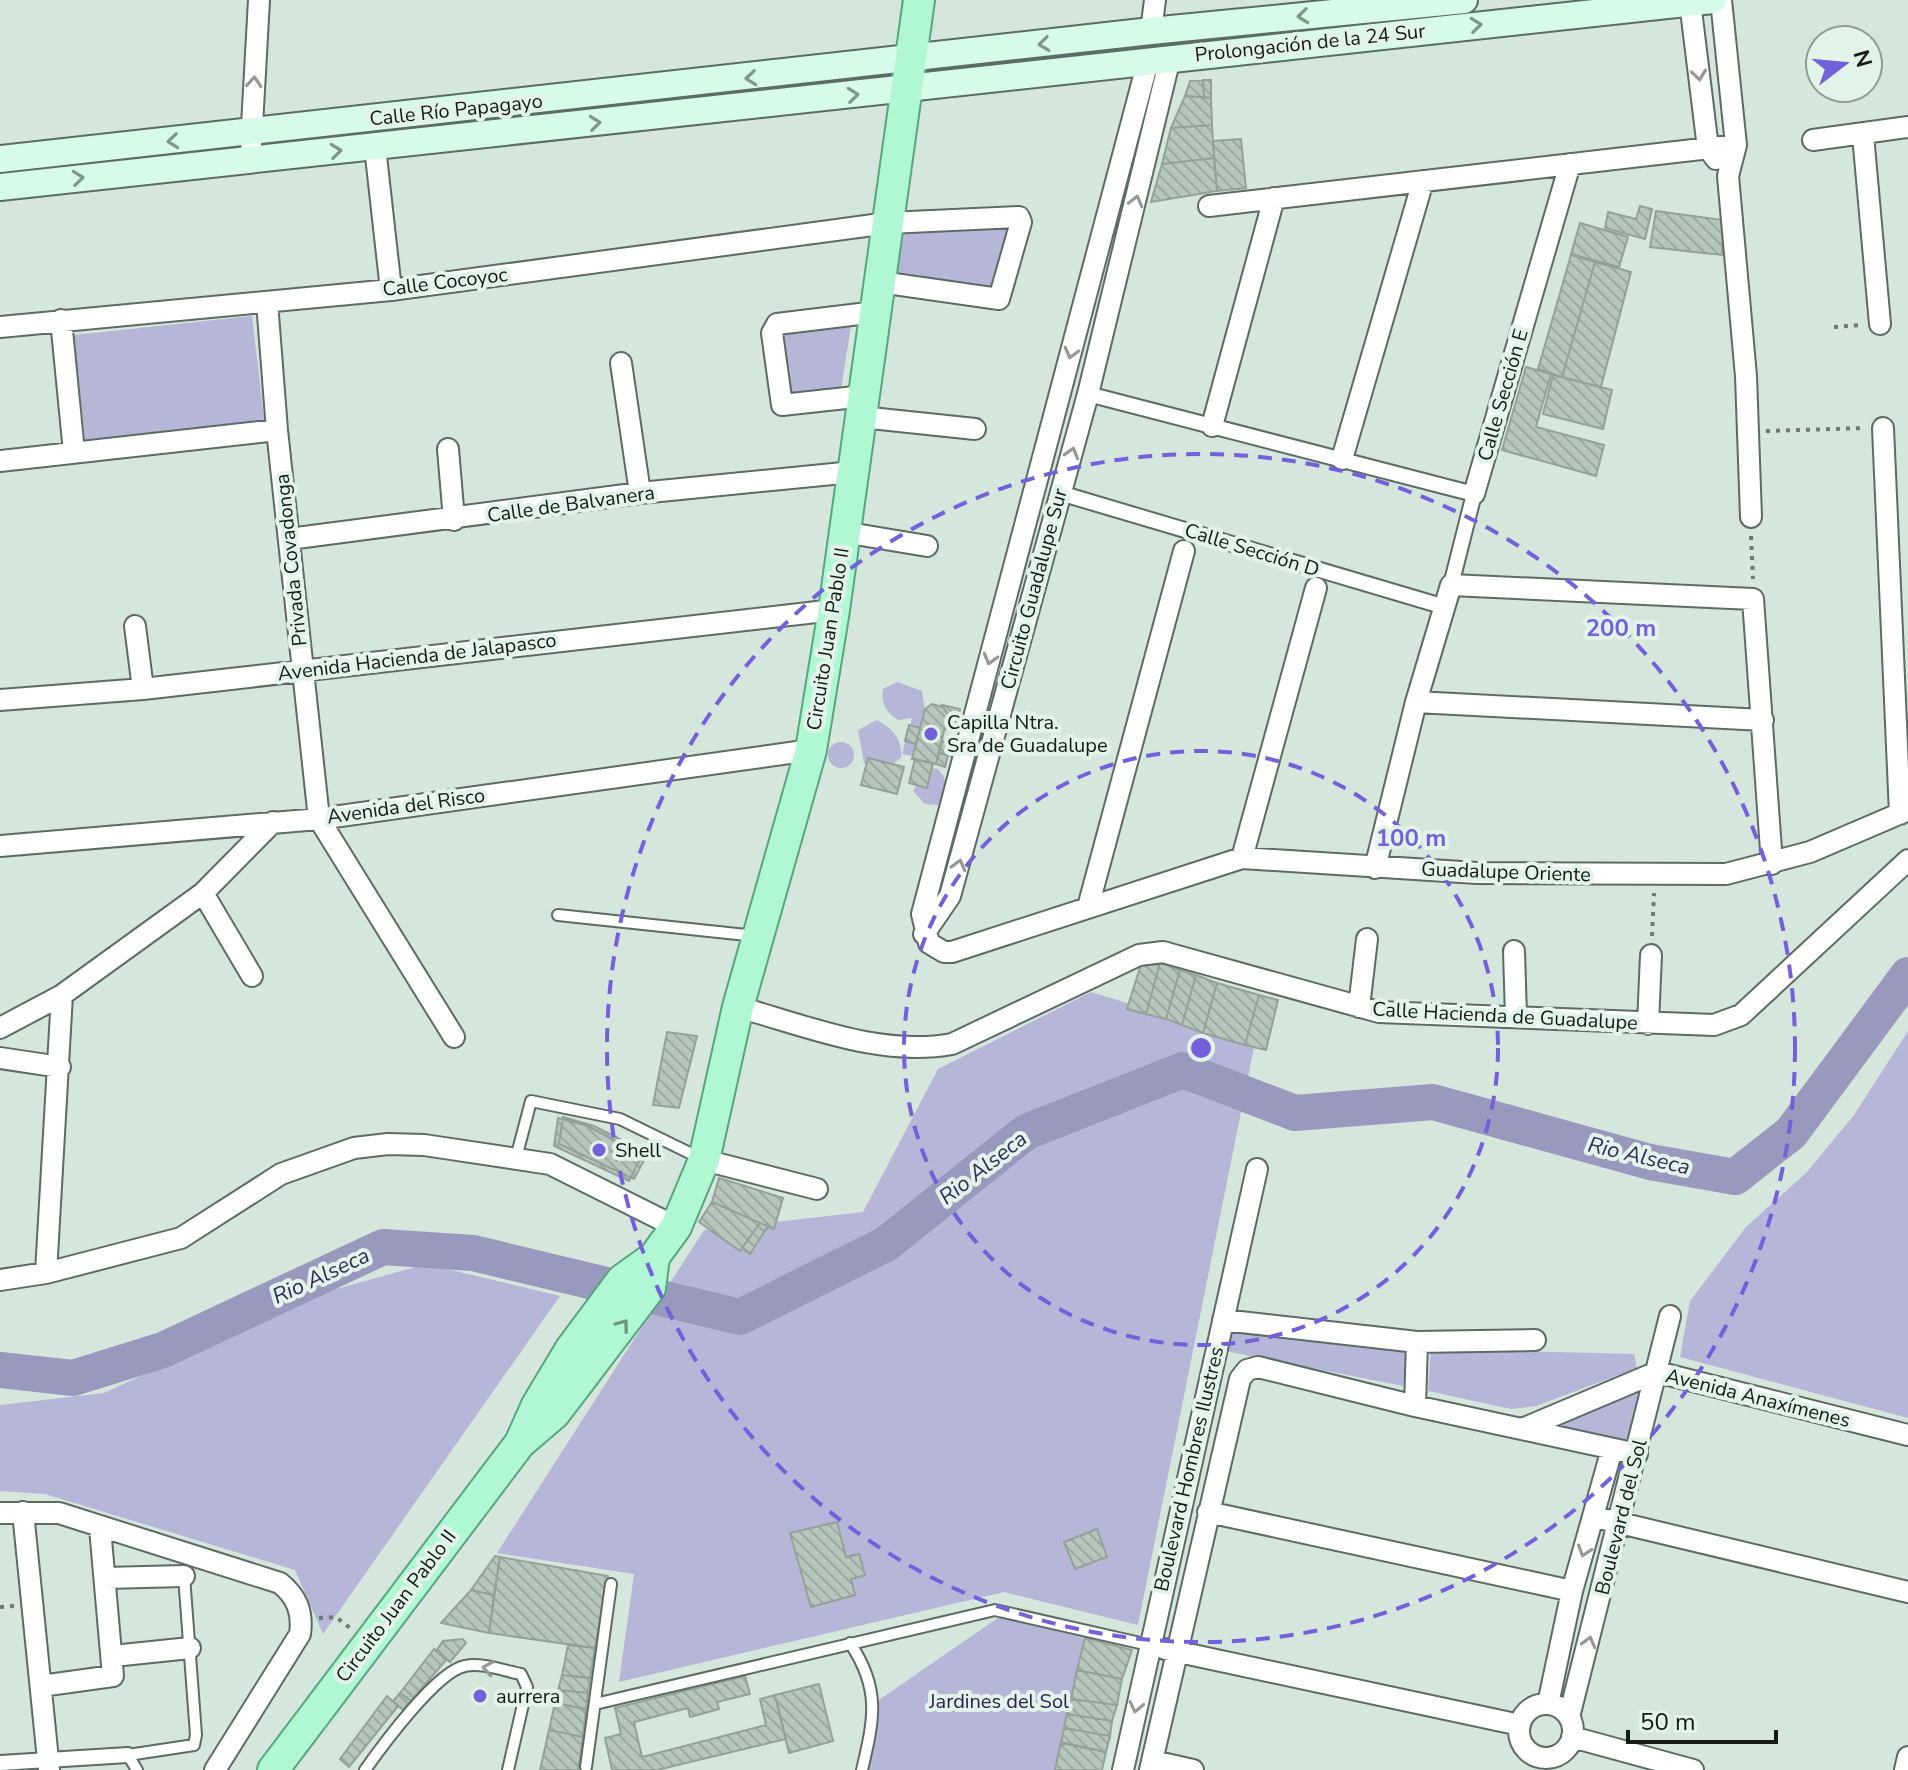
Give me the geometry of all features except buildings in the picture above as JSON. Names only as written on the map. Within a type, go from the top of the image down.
[{"type":"main road","name":"Circuito Juan Pablo II","points":[[273,1770],[520,1443],[537,1405],[583,1355],[636,1284],[676,1227],[704,1160],[738,1007],[811,750],[834,610],[919,0]]},
{"type":"main road","name":"Prolongación de la 24 Sur","points":[[910,75],[1151,31],[1464,0]]},
{"type":"main road","name":"Prolongación de la 24 Sur","points":[[910,75],[1159,60],[1701,1]]},
{"type":"main road","name":"Calle Río Papagayo","points":[[0,159],[251,132],[910,75]]},
{"type":"main road","name":"Calle Río Papagayo","points":[[0,187],[375,147],[910,75]]},
{"type":"street","points":[[253,160],[251,132],[259,0]]},
{"type":"street","points":[[1151,31],[1155,0]]},
{"type":"street","points":[[1721,0],[1736,145],[1728,176],[1751,517]]},
{"type":"street","points":[[1701,1],[1708,148],[1728,176]]},
{"type":"street","name":"Circuito Guadalupe Sur","points":[[924,934],[922,914],[1079,323],[1159,60]]},
{"type":"street","name":"Circuito Guadalupe Sur","points":[[924,934],[950,896],[1088,394],[1159,60]]},
{"type":"street","points":[[1813,140],[1908,127]]},
{"type":"street","points":[[1863,135],[1880,324]]},
{"type":"street","points":[[1209,206],[1736,145]]},
{"type":"street","points":[[375,147],[391,290]]},
{"type":"street","name":"Calle Sección E","points":[[1474,494],[1570,164]]},
{"type":"street","points":[[1342,459],[1423,181]]},
{"type":"street","points":[[1212,426],[1274,198]]},
{"type":"street","name":"Calle Cocoyoc","points":[[0,327],[391,290],[888,223],[1014,215],[1021,222],[999,299],[880,282]]},
{"type":"street","name":"Privada Covadonga","points":[[267,302],[277,430],[319,819]]},
{"type":"street","points":[[876,312],[777,324],[772,333],[782,405],[863,406],[975,429]]},
{"type":"street","points":[[61,320],[74,452]]},
{"type":"street","points":[[1079,323],[1104,329]]},
{"type":"street","points":[[621,363],[640,493]]},
{"type":"street","points":[[1088,394],[1474,494],[1445,607],[1416,702],[1375,868]]},
{"type":"street","points":[[1883,428],[1904,812]]},
{"type":"street","points":[[0,461],[277,430]]},
{"type":"street","points":[[448,449],[454,520]]},
{"type":"street","name":"Calle de Balvanera","points":[[289,539],[454,520],[640,493],[853,472]]},
{"type":"street","name":"Calle Sección D","points":[[1060,493],[1445,607]]},
{"type":"street","points":[[843,532],[927,546]]},
{"type":"street","name":"Calle Sección D","points":[[1088,907],[1184,551]]},
{"type":"street","points":[[1451,585],[1753,599],[1772,864]]},
{"type":"street","name":"Calle Sección D","points":[[1242,858],[1316,588]]},
{"type":"street","name":"Avenida Hacienda de Jalapasco","points":[[0,700],[143,689],[834,610]]},
{"type":"street","points":[[998,625],[1023,630]]},
{"type":"street","points":[[135,626],[143,689]]},
{"type":"street","points":[[1416,702],[1763,720]]},
{"type":"street","name":"Avenida del Risco","points":[[0,846],[319,819],[811,750]]},
{"type":"street","name":"Guadalupe Oriente","points":[[924,934],[936,949],[952,952],[1242,858],[1477,873],[1726,874],[1772,864],[1849,838],[1904,812]]},
{"type":"street","points":[[319,819],[454,1037]]},
{"type":"street","points":[[0,1028],[62,995],[203,893],[273,822]]},
{"type":"street","name":"Calle Hacienda de Guadalupe","points":[[738,1007],[882,1046],[933,1048],[952,1044],[1151,952],[1163,952],[1379,1012],[1714,1025],[1741,1015],[1908,860]]},
{"type":"street","points":[[203,893],[252,976]]},
{"type":"street","points":[[1359,1007],[1367,939]]},
{"type":"street","points":[[1514,951],[1516,1017]]},
{"type":"street","points":[[1648,1024],[1651,955]]},
{"type":"street","points":[[46,1273],[62,995]]},
{"type":"street","points":[[0,1058],[60,1067]]},
{"type":"street","points":[[0,1280],[46,1273],[181,1238],[281,1174],[354,1148],[424,1145],[516,1158],[575,1173],[676,1227]]},
{"type":"street","points":[[704,1160],[817,1189]]},
{"type":"street","name":"Boulevard Hombres Ilustres","points":[[1123,1770],[1257,1169]]},
{"type":"street","name":"Boulevard del Sol","points":[[1567,1744],[1670,1316]]},
{"type":"street","points":[[1223,1320],[1417,1342],[1535,1340]]},
{"type":"street","points":[[1417,1342],[1415,1406],[1637,1454]]},
{"type":"street","name":"Boulevard Hombres Ilustres","points":[[1152,1765],[1240,1379],[1247,1370],[1258,1367],[1415,1406]]},
{"type":"street","name":"Avenida Anaxímenes","points":[[1522,1429],[1657,1372],[1908,1435]]},
{"type":"street","name":"Boulevard del Sol","points":[[1548,1704],[1572,1591],[1612,1449]]},
{"type":"street","points":[[23,1512],[48,1765]]},
{"type":"street","points":[[1208,1512],[1572,1591]]},
{"type":"street","points":[[0,1513],[59,1513],[280,1583],[298,1603],[302,1618],[300,1634],[215,1770]]},
{"type":"street","points":[[1595,1517],[1908,1592]]},
{"type":"street","points":[[100,1528],[113,1666]]},
{"type":"street","points":[[105,1578],[184,1576]]},
{"type":"street","points":[[1149,1645],[1520,1725]]},
{"type":"street","points":[[41,1686],[190,1648]]},
{"type":"street","points":[[1567,1744],[1564,1710],[1548,1704],[1533,1707],[1520,1725],[1520,1736],[1529,1761],[1548,1758],[1567,1744],[1693,1770]]},
{"type":"street","points":[[0,1763],[48,1765],[128,1755]]},
{"type":"street","points":[[1905,1770],[1908,1757]]},
{"type":"street","points":[[1152,1765],[1193,1770]]},
{"type":"lane","points":[[558,915],[758,936]]},
{"type":"lane","points":[[516,1158],[531,1101],[620,1119],[704,1160]]},
{"type":"lane","points":[[137,1770],[128,1755],[194,1745],[184,1576]]},
{"type":"lane","points":[[586,1767],[611,1584]]},
{"type":"lane","points":[[595,1704],[995,1610],[1149,1645]]},
{"type":"lane","points":[[850,1643],[863,1663],[872,1688],[874,1720],[862,1770]]},
{"type":"lane","points":[[365,1770],[390,1734],[425,1697],[452,1671],[471,1665],[521,1674],[526,1679],[527,1687],[508,1770]]},
{"type":"path","points":[[1747,431],[1883,428]]},
{"type":"path","points":[[1751,517],[1753,599]]},
{"type":"path","points":[[1651,955],[1655,875]]},
{"type":"green space","points":[[1016,221],[997,295],[886,278],[891,236]]},
{"type":"green space","points":[[252,316],[265,427],[86,447],[74,335]]},
{"type":"green space","points":[[852,319],[840,396],[783,402],[775,329]]},
{"type":"green space","points":[[897,682],[922,691],[925,711],[912,756],[902,754],[912,718],[898,720],[887,711],[883,699],[883,689]]},
{"type":"green space","points":[[877,720],[896,735],[901,751],[901,758],[883,770],[864,763],[858,730]]},
{"type":"green space","points":[[841,742],[850,746],[854,755],[850,764],[841,768],[832,764],[828,755],[832,746]]},
{"type":"green space","points":[[929,768],[938,769],[944,777],[947,791],[938,805],[925,804],[913,791]]},
{"type":"green space","points":[[1091,992],[1255,1042],[1138,1625],[1004,1592],[619,1682],[634,1574],[497,1553],[704,1230],[863,1212],[938,1069]]},
{"type":"green space","points":[[1908,1031],[1908,1418],[1680,1357],[1690,1301],[1746,1227],[1807,1172],[1854,1115]]},
{"type":"green space","points":[[426,1264],[560,1296],[323,1634],[295,1570],[45,1494],[0,1491],[0,1405],[104,1393],[322,1293]]},
{"type":"green space","points":[[1230,1331],[1409,1352],[1403,1386],[1225,1351]]},
{"type":"green space","points":[[1431,1349],[1634,1354],[1637,1368],[1536,1406],[1511,1409],[1428,1391]]},
{"type":"green space","points":[[1640,1392],[1629,1442],[1551,1428]]},
{"type":"green space","name":"Jardines del Sol","points":[[1008,1611],[1087,1629],[1055,1770],[862,1770],[873,1704]]},
{"type":"waterway","name":"Rio Alseca","points":[[0,1370],[73,1378],[163,1350],[383,1247],[473,1253],[740,1317],[886,1244],[1026,1132],[1183,1070],[1295,1113],[1433,1102],[1650,1162],[1735,1177],[1791,1133],[1908,975]]},
{"type":"place","name":"Capilla Ntra. Sra de Guadalupe","points":[[931,734]]},
{"type":"place","name":"Shell","points":[[599,1150]]},
{"type":"place","name":"aurrera","points":[[480,1696]]}]
